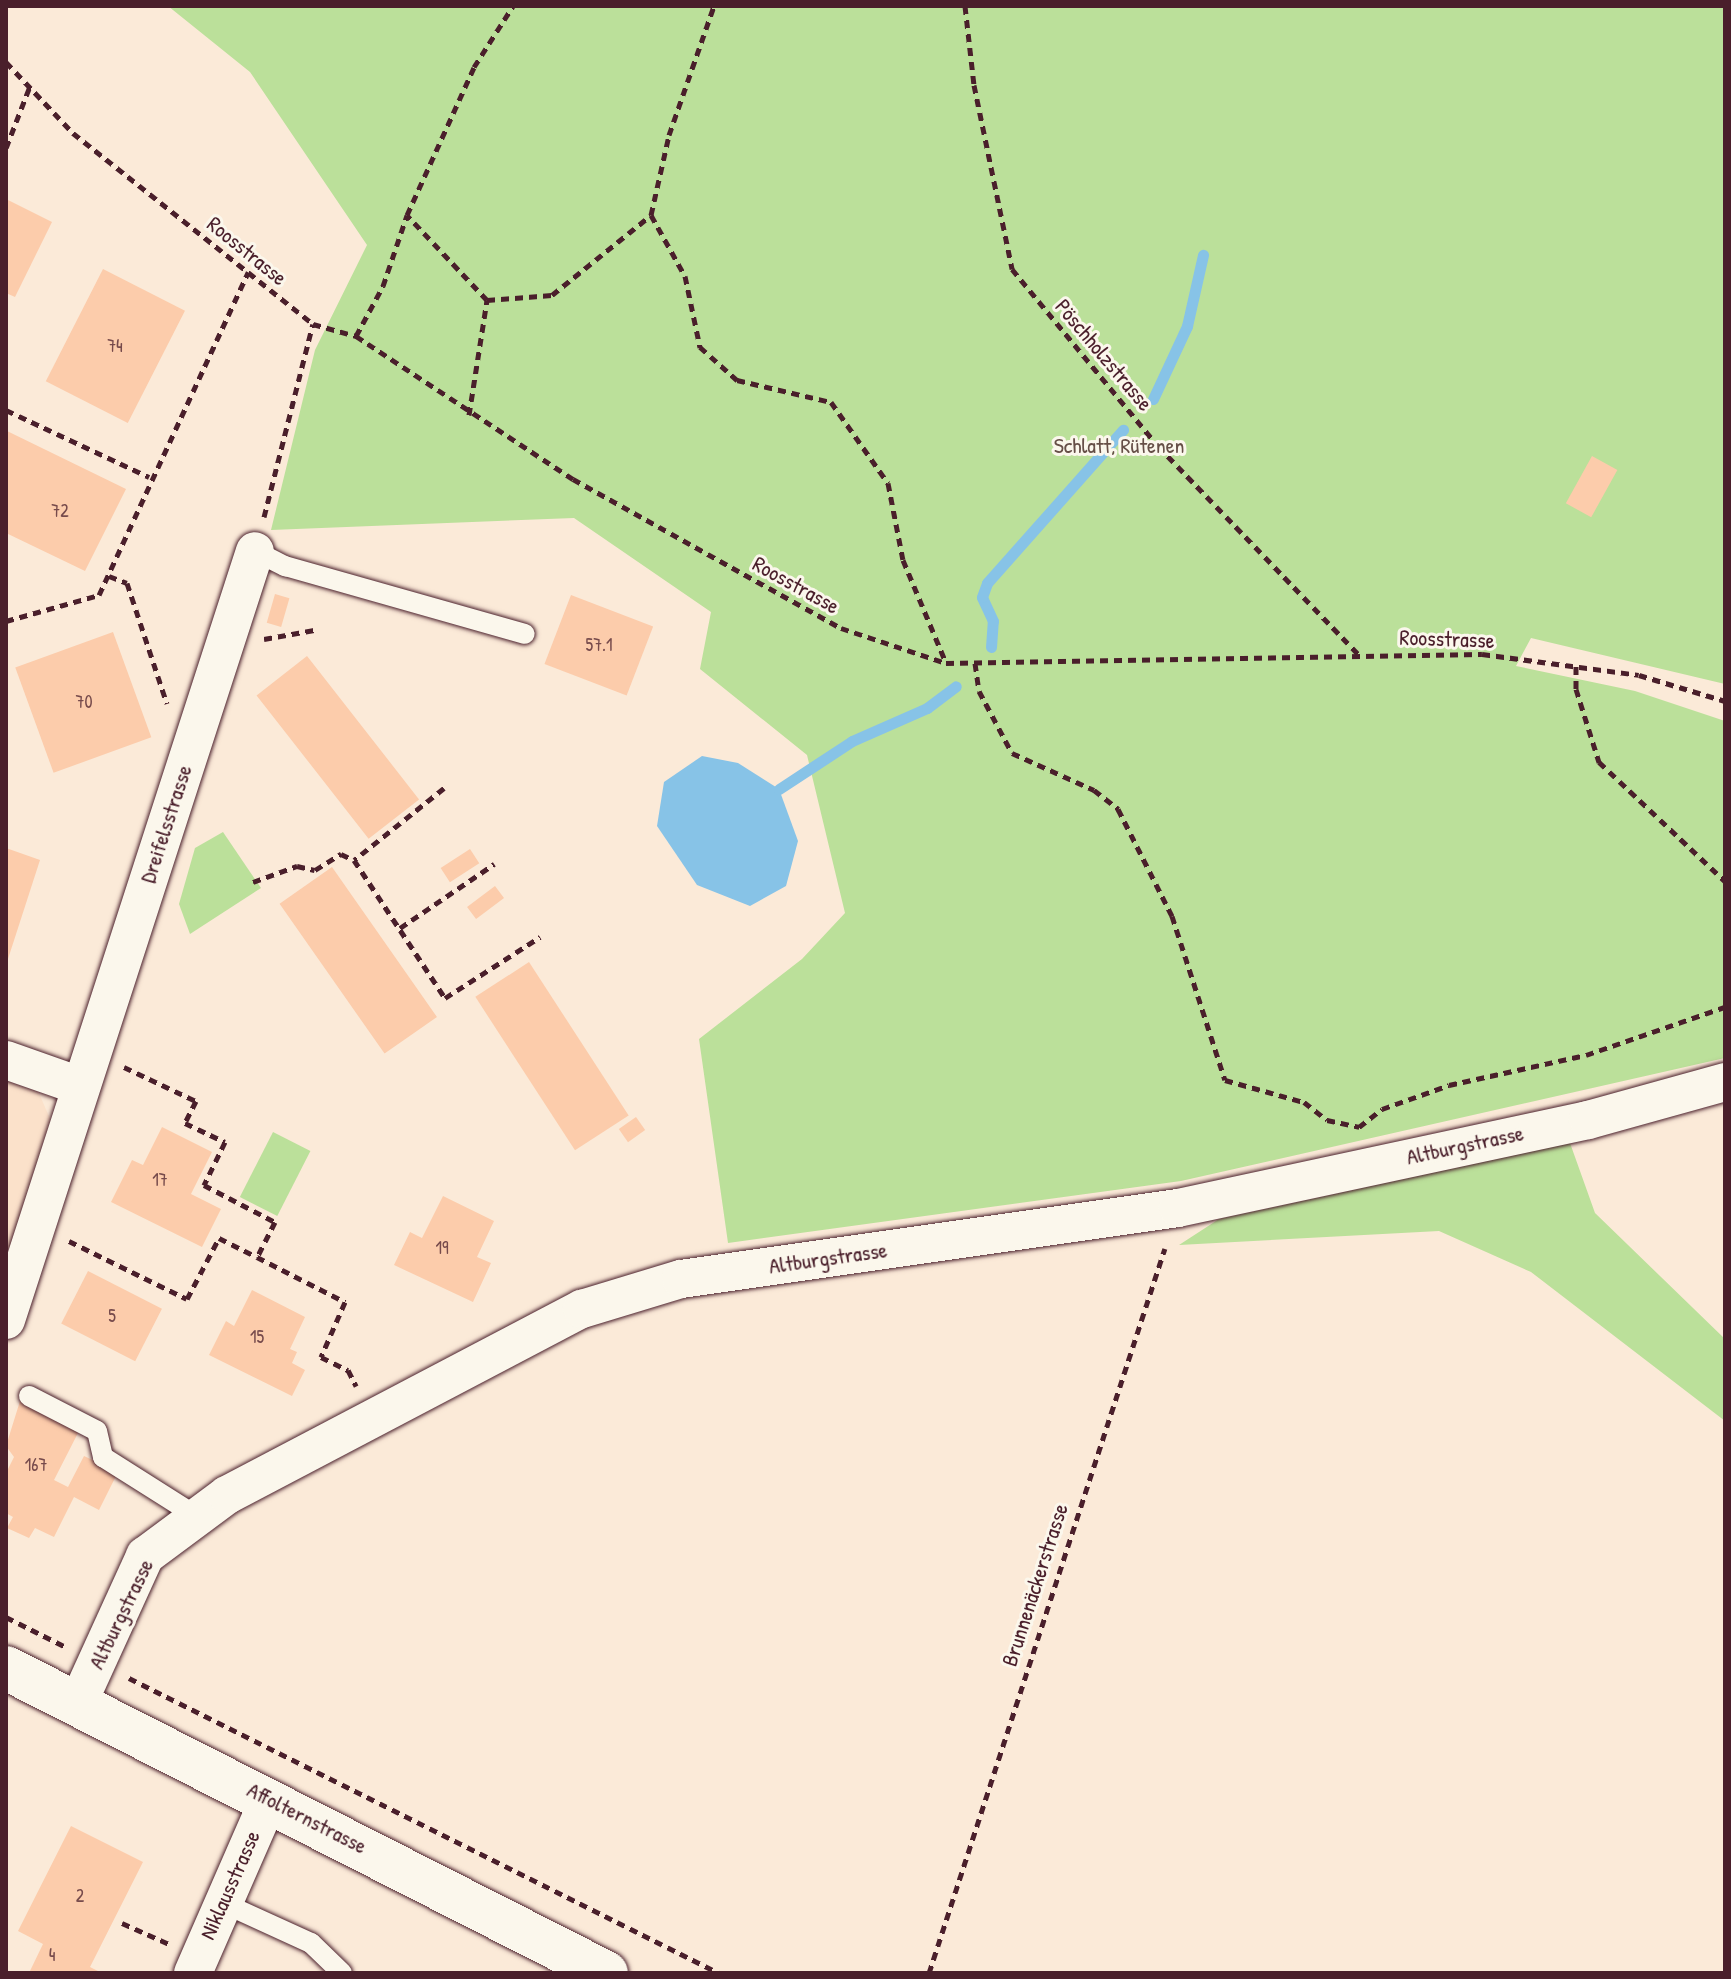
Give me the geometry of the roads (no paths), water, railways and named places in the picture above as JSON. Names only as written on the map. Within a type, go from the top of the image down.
[{"type":"street","name":"Dreifelsstrasse","points":[[6,1320],[255,551]]},
{"type":"street","points":[[6,1060],[85,1069]]},
{"type":"street","name":"Altburgstrasse","points":[[78,1703],[145,1556],[198,1517],[373,1419],[582,1309],[681,1279],[1178,1208],[1588,1120],[1725,1082]]},
{"type":"street","name":"Affolternstrasse","points":[[6,1668],[606,1973]]},
{"type":"street","name":"Niklausstrasse","points":[[186,1961],[221,1902],[269,1799]]},
{"type":"lane","points":[[255,551],[285,566],[525,634]]},
{"type":"lane","points":[[29,1396],[97,1431],[103,1457],[198,1517]]},
{"type":"lane","points":[[221,1902],[311,1943],[342,1973]]},
{"type":"water","points":[[702,756],[738,763],[779,789],[798,841],[786,886],[750,906],[697,885],[657,826],[664,782]]},
{"type":"waterway","points":[[1153,399],[1187,326],[1203,255]]},
{"type":"waterway","points":[[991,647],[993,621],[982,597],[987,583],[1123,430]]},
{"type":"waterway","points":[[779,789],[852,741],[927,708],[956,686]]},
{"type":"park label","name":"Schlatt, Rütenen","points":[[1119,446]]}]
